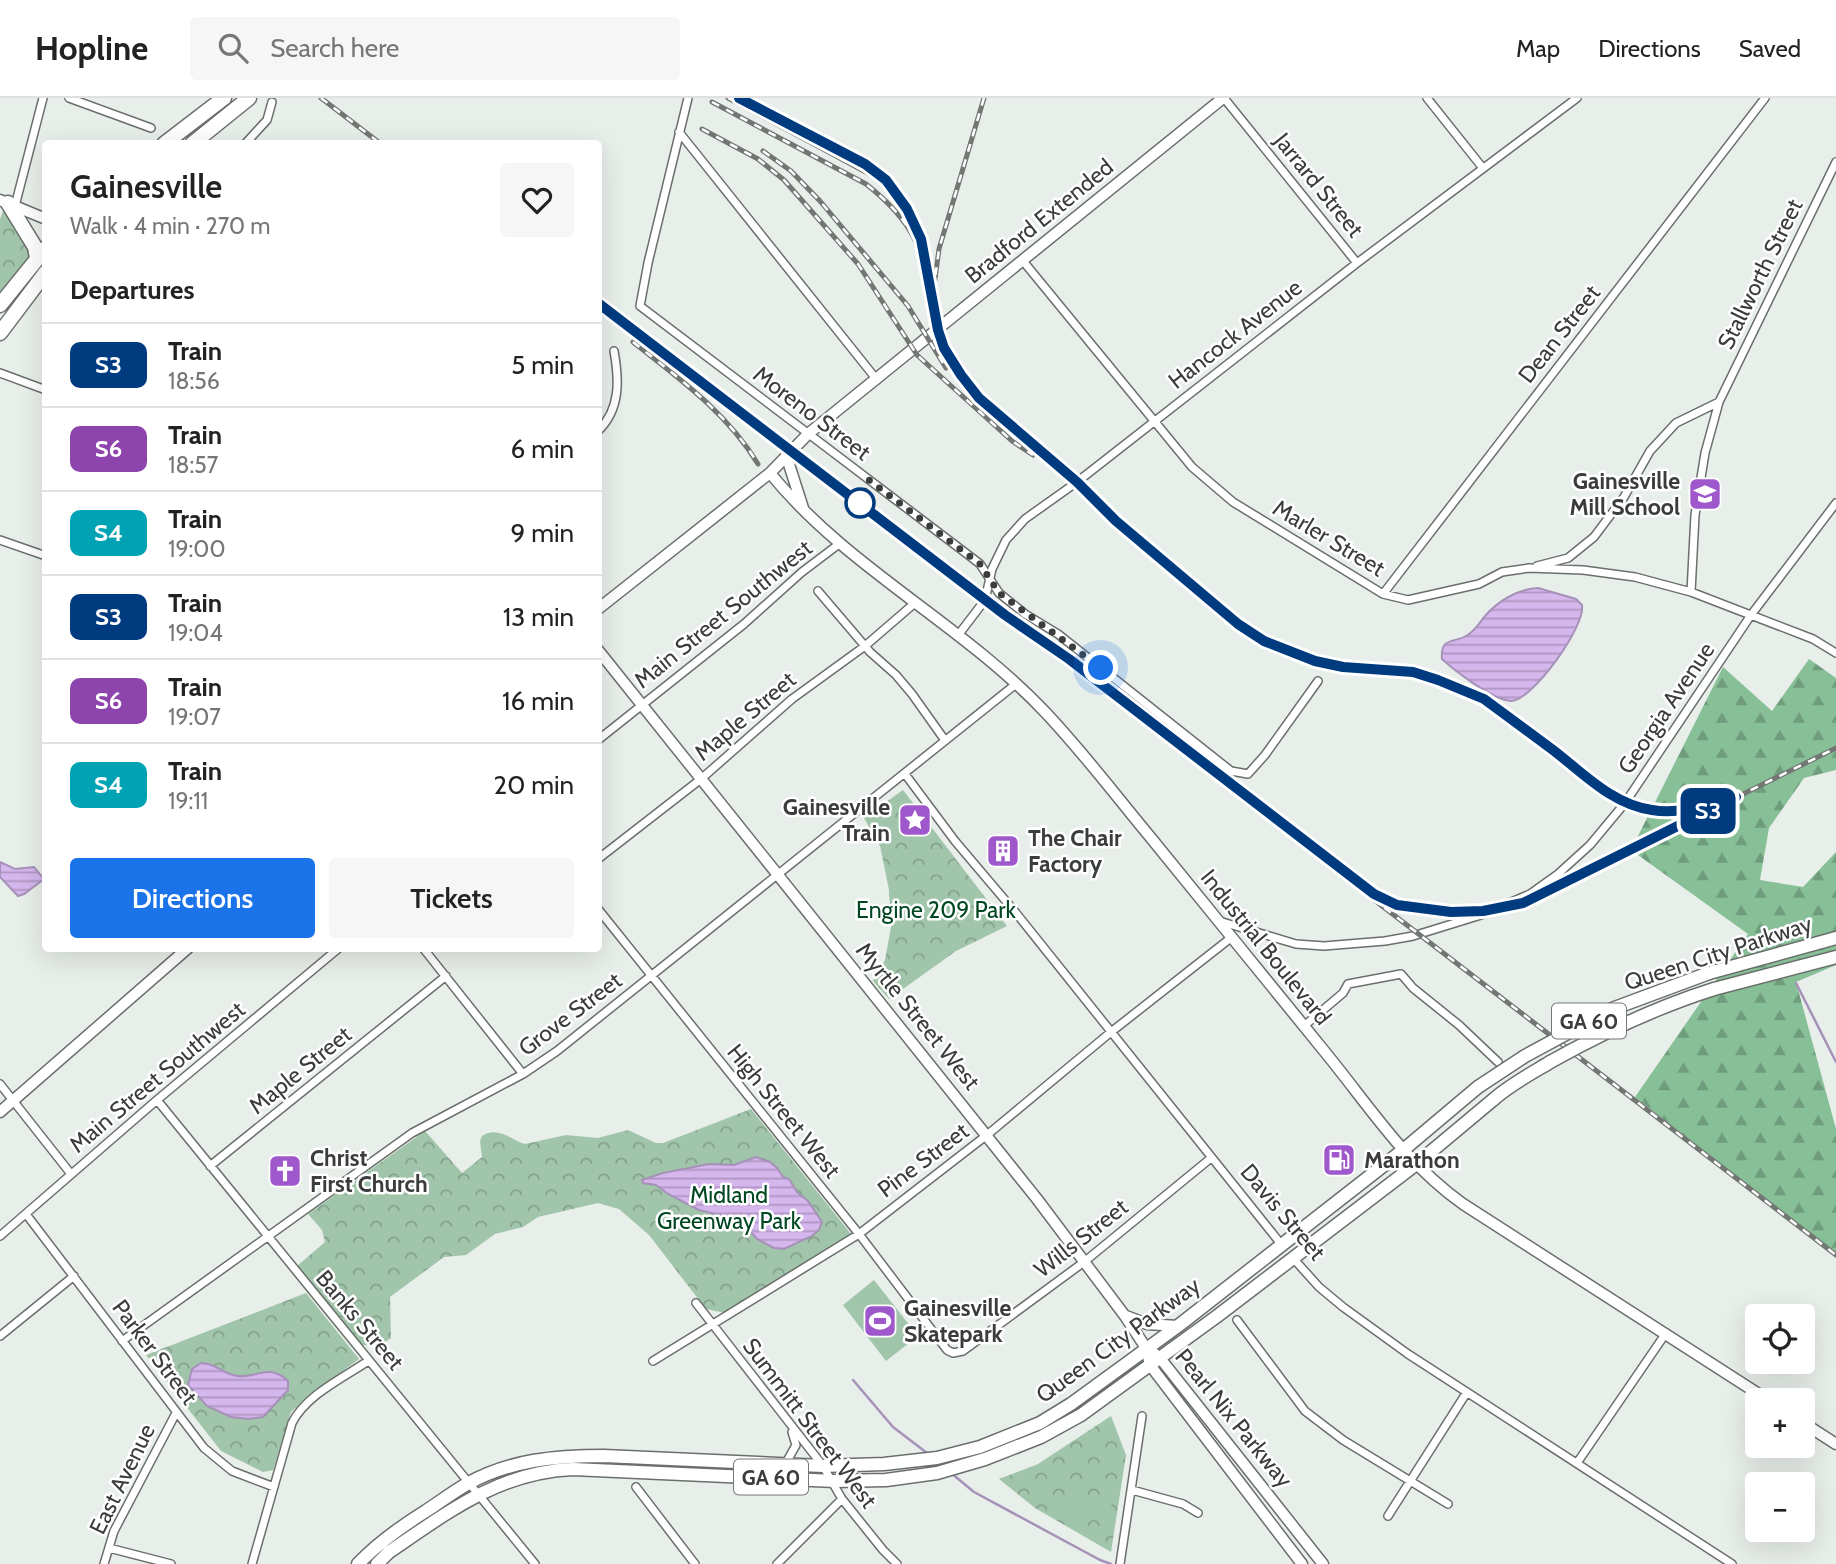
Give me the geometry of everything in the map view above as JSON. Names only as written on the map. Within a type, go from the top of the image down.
[{"type":"highway","points":[[197,140],[249,98]]},
{"type":"highway","points":[[169,140],[220,101]]},
{"type":"highway","points":[[0,305],[41,253],[8,203]]},
{"type":"highway","points":[[0,333],[42,277]]},
{"type":"main road","name":"Queen City Parkway","points":[[358,1564],[381,1542],[469,1483],[495,1471],[549,1458],[604,1456],[823,1466],[927,1460],[980,1447],[1040,1423],[1071,1404],[1178,1326],[1402,1151],[1478,1087],[1525,1056],[1612,1009],[1709,973],[1836,938]]},
{"type":"main road","name":"Queen City Parkway","points":[[377,1564],[389,1552],[477,1494],[517,1478],[573,1469],[832,1481],[886,1480],[926,1475],[985,1459],[1041,1437],[1081,1415],[1155,1361],[1415,1165],[1493,1099],[1533,1072],[1598,1035],[1688,997],[1836,957]]},
{"type":"main road","name":"Davis Street","points":[[1281,1244],[1292,1257]]},
{"type":"street","points":[[42,217],[8,203],[43,98]]},
{"type":"street","points":[[69,98],[151,128]]},
{"type":"street","points":[[688,98],[679,132],[877,380]]},
{"type":"street","name":"Bradford Extended","points":[[602,606],[770,473],[808,434],[1224,98]]},
{"type":"street","name":"Jarrard Street","points":[[1224,98],[1357,263]]},
{"type":"street","points":[[1427,98],[1482,167]]},
{"type":"street","name":"Hancock Avenue","points":[[959,634],[985,600],[998,553],[1026,519],[1482,167],[1577,98]]},
{"type":"street","name":"Dean Street","points":[[1383,594],[1765,98]]},
{"type":"street","points":[[249,140],[267,120],[272,102]]},
{"type":"street","name":"Moreno Street","points":[[679,132],[640,306],[980,564],[990,581]]},
{"type":"street","name":"Stallworth Street","points":[[1691,592],[1695,515],[1706,453],[1720,402],[1836,162]]},
{"type":"street","name":"Marler Street","points":[[1023,261],[1192,467],[1233,502],[1383,594],[1408,600],[1479,584],[1502,572],[1529,568],[1583,570],[1635,577],[1691,592],[1813,639],[1836,653]]},
{"type":"street","points":[[602,426],[617,396],[618,377],[614,351]]},
{"type":"street","points":[[0,373],[42,389]]},
{"type":"street","points":[[1529,568],[1567,558],[1594,537],[1624,497],[1650,451],[1676,424],[1720,402]]},
{"type":"street","points":[[786,455],[806,514]]},
{"type":"street","name":"Industrial Boulevard","points":[[770,473],[806,514],[839,544],[959,634],[1045,712],[1232,937],[1415,1165],[1463,1204],[1750,1388]]},
{"type":"street","name":"Georgia Avenue","points":[[1218,921],[1296,944],[1324,946],[1385,941],[1413,936],[1481,915],[1530,894],[1558,874],[1590,845],[1625,803],[1751,615],[1836,503]]},
{"type":"street","points":[[0,540],[42,555]]},
{"type":"street","name":"Main Street Southwest","points":[[602,737],[744,624],[802,572],[839,544]]},
{"type":"street","points":[[990,581],[999,593],[1025,614],[1058,634],[1231,771],[1248,774],[1265,755],[1318,681]]},
{"type":"street","points":[[818,591],[865,646],[896,675],[944,739]]},
{"type":"street","name":"Maple Street","points":[[602,856],[701,779],[792,699],[865,646],[916,602]]},
{"type":"street","name":"Myrtle Street West","points":[[602,655],[987,1135],[1125,1316],[1146,1348]]},
{"type":"street","name":"Grove Street","points":[[122,1341],[412,1133],[523,1074],[557,1051],[1016,684]]},
{"type":"street","name":"Davis Street","points":[[905,774],[1281,1244]]},
{"type":"street","name":"High Street West","points":[[602,914],[859,1234],[947,1350],[953,1353],[964,1351],[971,1345]]},
{"type":"street","name":"Pine Street","points":[[653,1362],[859,1234],[987,1135],[1111,1032],[1232,937]]},
{"type":"street","points":[[0,1112],[183,952]]},
{"type":"street","name":"Main Street Southwest","points":[[0,1236],[157,1100],[335,952]]},
{"type":"street","points":[[425,952],[523,1074]]},
{"type":"street","points":[[1304,1027],[1343,993],[1348,984],[1401,974],[1413,988],[1459,1025],[1497,1062]]},
{"type":"street","name":"Maple Street","points":[[210,1166],[446,976]]},
{"type":"street","points":[[0,1084],[71,1174]]},
{"type":"street","name":"Banks Street","points":[[157,1100],[535,1564]]},
{"type":"street","name":"Wills Street","points":[[971,1345],[1084,1262],[1211,1158]]},
{"type":"street","name":"Parker Street","points":[[26,1214],[204,1448],[222,1464],[243,1476],[275,1486]]},
{"type":"street","name":"Davis Street","points":[[1292,1257],[1319,1287],[1408,1354],[1732,1564]]},
{"type":"street","points":[[0,1336],[74,1276]]},
{"type":"street","name":"Summitt Street West","points":[[696,1303],[823,1466],[842,1499],[897,1564]]},
{"type":"street","points":[[1125,1316],[1147,1324],[1178,1326]]},
{"type":"street","points":[[1237,1320],[1305,1411],[1343,1440],[1448,1504]]},
{"type":"street","points":[[1577,1463],[1666,1333]]},
{"type":"street","name":"Pearl Nix Parkway","points":[[1146,1348],[1303,1564]]},
{"type":"street","points":[[252,1564],[297,1413],[368,1361]]},
{"type":"street","name":"Pearl Nix Parkway","points":[[1155,1361],[1323,1564]]},
{"type":"street","points":[[1388,1516],[1467,1392]]},
{"type":"street","name":"East Avenue","points":[[104,1564],[114,1531],[176,1413]]},
{"type":"street","points":[[1120,1564],[1142,1416]]},
{"type":"street","points":[[786,1463],[796,1445],[791,1428]]},
{"type":"street","points":[[1815,1430],[1836,1444]]},
{"type":"street","points":[[636,1487],[695,1564]]},
{"type":"street","points":[[1132,1490],[1183,1504],[1198,1513]]},
{"type":"street","points":[[776,1564],[842,1499]]},
{"type":"street","points":[[109,1548],[171,1564]]},
{"type":"green space","points":[[3,211],[6,211],[29,243],[31,256],[0,298],[0,219]]},
{"type":"green space","points":[[1809,659],[1836,678],[1836,770],[1804,778],[1769,828],[1760,880],[1803,887],[1836,852],[1836,965],[1796,982],[1836,1129],[1836,1255],[1635,1097],[1748,934],[1631,850],[1723,667],[1772,711]]},
{"type":"green space","name":"Engine 209 Park","points":[[903,790],[1007,926],[956,951],[889,999],[873,981],[885,960],[891,927],[889,890],[880,846],[864,818]]},
{"type":"green space","name":"Midland Greenway Park","points":[[751,1109],[851,1234],[725,1313],[706,1309],[649,1235],[619,1209],[598,1203],[538,1217],[523,1227],[495,1234],[466,1255],[444,1257],[390,1297],[391,1338],[379,1346],[362,1345],[297,1266],[325,1242],[322,1230],[308,1214],[425,1131],[462,1173],[482,1157],[480,1141],[482,1136],[488,1133],[504,1134],[525,1144],[566,1135],[598,1138],[628,1130],[656,1143],[663,1143]]},
{"type":"green space","name":"Gainesville Skatepark","points":[[874,1280],[918,1336],[886,1361],[843,1305]]},
{"type":"green space","points":[[306,1293],[359,1359],[291,1412],[273,1470],[263,1472],[221,1451],[146,1355]]},
{"type":"green space","points":[[1111,1416],[1126,1455],[1111,1552],[1035,1508],[999,1479],[1038,1464]]},
{"type":"green space","points":[[1072,1492],[1112,1501],[1109,1522],[1069,1515]]},
{"type":"shaded area","points":[[1538,588],[1576,599],[1582,605],[1581,615],[1576,629],[1556,661],[1532,689],[1520,698],[1511,701],[1494,696],[1442,659],[1443,647],[1446,644],[1469,634],[1496,605],[1516,593]]},
{"type":"shaded area","points":[[0,862],[15,869],[34,867],[42,880],[18,896],[0,877]]},
{"type":"shaded area","points":[[756,1157],[770,1162],[808,1201],[822,1222],[819,1230],[812,1236],[784,1249],[774,1248],[757,1239],[740,1220],[699,1210],[656,1185],[643,1183],[642,1180],[709,1164],[734,1165]]},
{"type":"shaded area","points":[[201,1363],[241,1376],[274,1372],[288,1381],[288,1390],[263,1417],[231,1417],[207,1406],[188,1385],[192,1369]]},
{"type":"waterway","points":[[1796,983],[1836,1062]]},
{"type":"waterway","points":[[853,1380],[893,1427],[927,1453]]},
{"type":"waterway","points":[[951,1473],[974,1492],[1111,1564]]},
{"type":"railway","points":[[321,98],[376,140]]},
{"type":"railway","points":[[728,98],[875,177],[893,192],[905,207]]},
{"type":"railway","points":[[984,98],[939,249],[933,294],[935,321],[944,348],[980,398],[1077,482],[1116,521],[1238,623],[1264,641],[1296,655],[1328,664],[1413,672],[1484,699],[1599,787],[1638,807],[1674,811],[1736,797]]},
{"type":"railway","points":[[712,102],[866,184],[880,195],[901,218],[916,242],[930,288]]},
{"type":"railway","points":[[702,129],[758,159],[784,180],[858,264],[917,355],[1012,441],[1033,455]]},
{"type":"railway","points":[[763,151],[791,171],[820,201],[908,306],[946,368]]},
{"type":"railway","points":[[602,306],[1836,1255]]},
{"type":"railway","points":[[633,342],[685,383],[717,413],[758,464]]},
{"type":"railway","points":[[1380,897],[1415,909],[1450,912],[1523,903],[1836,748]]},
{"type":"train","name":"S3","points":[[602,306],[1005,615],[1069,659],[1374,894],[1397,905],[1451,912],[1483,911],[1523,903],[1736,797],[1685,810],[1670,811],[1652,810],[1625,803],[1594,783],[1484,699],[1413,672],[1343,667],[1315,661],[1278,648],[1238,624],[1116,521],[1077,482],[979,398],[944,348],[938,330],[921,239],[907,209],[886,180],[865,164],[739,98]]},
{"type":"place","name":"Gainesville Mill School","points":[[1705,494]]},
{"type":"place","name":"Gainesville Train","points":[[915,820]]},
{"type":"place","name":"The Chair Factory","points":[[1003,851]]},
{"type":"place","name":"Marathon","points":[[1339,1160]]},
{"type":"place","name":"Christ First Church","points":[[285,1171]]},
{"type":"place","name":"Gainesville Skatepark","points":[[880,1321]]},
{"type":"route","points":[[860,503],[869,480],[980,564],[999,593],[1101,668]]}]
